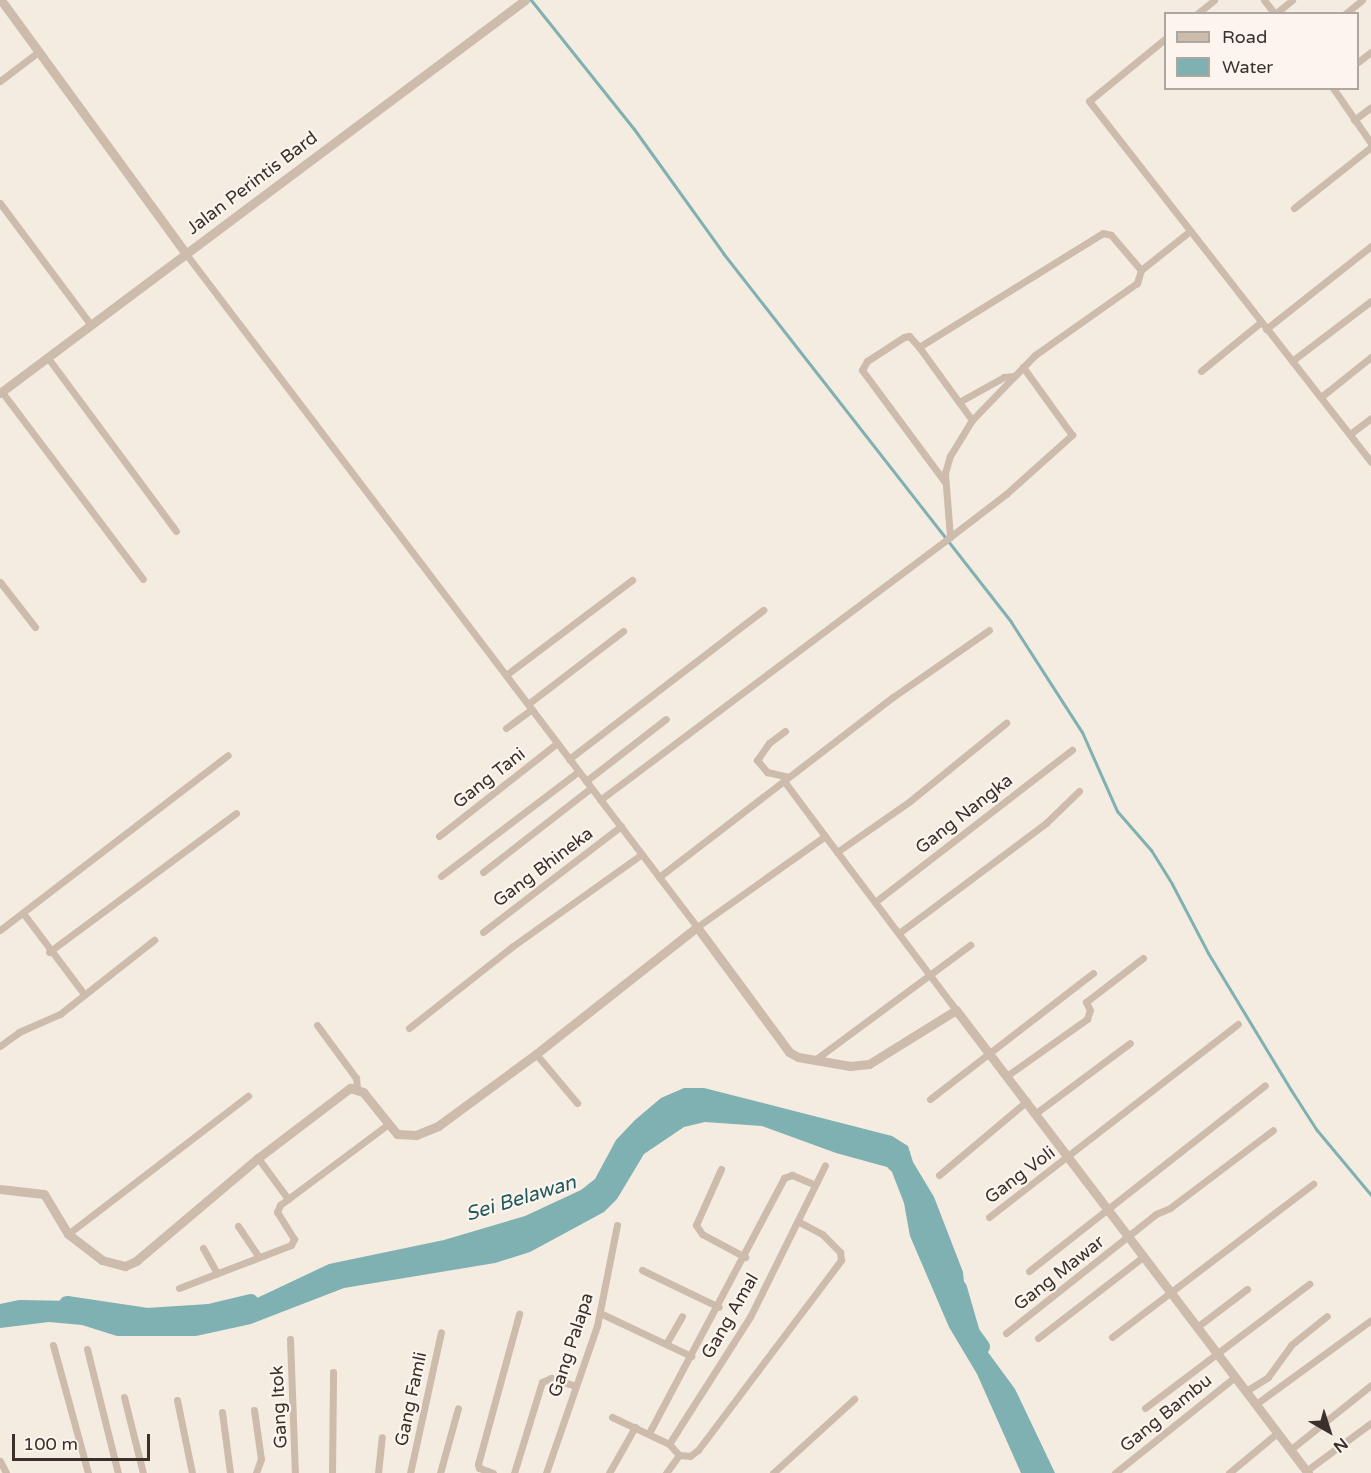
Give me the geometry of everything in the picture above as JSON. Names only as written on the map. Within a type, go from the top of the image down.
[{"type":"street","points":[[1,0],[186,254],[621,826],[789,1052],[850,1066],[869,1064],[956,1010]]},
{"type":"street","points":[[1199,12],[1214,0]]},
{"type":"street","points":[[1264,0],[1273,12]]},
{"type":"street","points":[[1277,12],[1292,0]]},
{"type":"street","points":[[1347,12],[1362,0]]},
{"type":"street","name":"Jalan Perintis Bard","points":[[1,393],[523,1]]},
{"type":"street","points":[[1164,40],[1089,102],[1371,462]]},
{"type":"street","points":[[0,81],[38,52]]},
{"type":"street","points":[[1359,62],[1371,52]]},
{"type":"street","points":[[1294,207],[1371,145],[1334,90]]},
{"type":"street","points":[[1354,120],[1371,107]]},
{"type":"street","points":[[0,203],[91,325]]},
{"type":"street","points":[[949,538],[944,481],[950,456],[972,420],[1023,367],[1137,283],[1141,270],[1190,231]]},
{"type":"street","points":[[919,347],[1102,233],[1111,235],[1141,270]]},
{"type":"street","points":[[1201,371],[1371,246]]},
{"type":"street","points":[[1292,361],[1371,302]]},
{"type":"street","points":[[944,481],[862,370],[867,360],[904,337],[919,347],[972,420]]},
{"type":"street","points":[[48,357],[177,531]]},
{"type":"street","points":[[1321,397],[1371,357]]},
{"type":"street","points":[[600,800],[1006,494],[1072,435],[1023,367]]},
{"type":"street","points":[[960,402],[1014,376]]},
{"type":"street","points":[[1,393],[143,579]]},
{"type":"street","points":[[1350,434],[1371,418]]},
{"type":"street","points":[[506,675],[632,580]]},
{"type":"street","points":[[0,582],[35,627]]},
{"type":"street","points":[[569,759],[764,610]]},
{"type":"street","points":[[659,877],[786,779],[988,630]]},
{"type":"street","points":[[506,728],[624,631]]},
{"type":"street","points":[[483,872],[666,719]]},
{"type":"street","points":[[837,852],[910,801],[1006,723]]},
{"type":"street","points":[[784,731],[769,743],[757,760],[767,772],[786,779],[837,852],[956,1010],[991,1052],[1307,1472],[1371,1423]]},
{"type":"street","name":"Gang Tani","points":[[439,836],[557,743]]},
{"type":"street","name":"Gang Nangka","points":[[875,902],[1072,750]]},
{"type":"street","points":[[0,930],[228,755]]},
{"type":"street","points":[[441,876],[579,771]]},
{"type":"street","points":[[899,933],[995,863],[1079,791]]},
{"type":"street","points":[[50,952],[236,813]]},
{"type":"street","name":"Gang Bhineka","points":[[483,932],[621,826]]},
{"type":"street","points":[[317,1025],[356,1078],[357,1087],[387,1125],[407,1136],[424,1132],[536,1054],[697,927],[825,836]]},
{"type":"street","points":[[410,1028],[513,946],[642,854]]},
{"type":"street","points":[[23,912],[50,952],[84,994]]},
{"type":"street","points":[[0,1046],[19,1032],[51,1021],[154,940]]},
{"type":"street","points":[[816,1059],[970,945]]},
{"type":"street","points":[[1008,1075],[1086,1019],[1090,1010],[1086,1002],[1143,958]]},
{"type":"street","points":[[930,1099],[1093,973]]},
{"type":"street","name":"Gang Voli","points":[[989,1217],[1238,1024]]},
{"type":"street","points":[[1036,1113],[1130,1043]]},
{"type":"street","points":[[536,1054],[577,1102]]},
{"type":"street","points":[[1029,1271],[1265,1085]]},
{"type":"street","points":[[0,1189],[44,1194],[68,1234],[102,1260],[125,1266],[136,1261],[258,1158],[344,1092],[357,1087]]},
{"type":"street","points":[[68,1234],[248,1096]]},
{"type":"street","points":[[939,1175],[1027,1101]]},
{"type":"street","points":[[179,1288],[259,1257],[293,1241],[277,1212],[288,1199],[338,1164],[387,1125]]},
{"type":"street","name":"Gang Mawar","points":[[1006,1333],[1129,1236],[1273,1130]]},
{"type":"street","points":[[258,1158],[288,1199]]},
{"type":"street","name":"Gang Amal","points":[[669,1444],[750,1317],[825,1165]]},
{"type":"street","points":[[721,1169],[696,1225],[702,1234],[746,1257]]},
{"type":"street","points":[[649,1433],[746,1257],[785,1176],[815,1185]]},
{"type":"street","points":[[1112,1337],[1312,1184]]},
{"type":"street","points":[[612,1417],[669,1444],[679,1455],[690,1456],[698,1450],[841,1260],[840,1252],[822,1234],[798,1221]]},
{"type":"street","points":[[238,1226],[259,1257]]},
{"type":"street","name":"Gang Palapa","points":[[546,1473],[573,1385],[600,1313],[617,1226]]},
{"type":"street","points":[[203,1248],[217,1273]]},
{"type":"street","points":[[1038,1338],[1144,1256]]},
{"type":"street","points":[[642,1270],[719,1307]]},
{"type":"street","points":[[1145,1408],[1216,1351],[1309,1284]]},
{"type":"street","points":[[1197,1327],[1247,1289]]},
{"type":"street","points":[[600,1313],[691,1356]]},
{"type":"street","points":[[494,1473],[479,1468],[478,1464],[519,1314]]},
{"type":"street","points":[[666,1344],[682,1316]]},
{"type":"street","points":[[1246,1391],[1268,1377],[1291,1345],[1327,1316]]},
{"type":"street","points":[[1256,1404],[1371,1320]]},
{"type":"street","name":"Gang Famli","points":[[410,1473],[441,1332]]},
{"type":"street","name":"Gang Itok","points":[[290,1339],[296,1473]]},
{"type":"street","points":[[53,1345],[88,1473]]},
{"type":"street","points":[[87,1349],[118,1473]]},
{"type":"street","points":[[332,1473],[333,1372]]},
{"type":"street","name":"Gang Bambu","points":[[1115,1473],[1235,1377]]},
{"type":"street","points":[[514,1473],[542,1382],[550,1378],[573,1385]]},
{"type":"street","points":[[1290,1450],[1371,1385]]},
{"type":"street","points":[[124,1397],[143,1473]]},
{"type":"street","points":[[773,1473],[854,1399]]},
{"type":"street","points":[[177,1400],[192,1473]]},
{"type":"street","points":[[440,1473],[459,1408]]},
{"type":"street","points":[[254,1410],[261,1459],[256,1473]]},
{"type":"street","points":[[222,1412],[230,1473]]},
{"type":"street","points":[[609,1473],[635,1427]]},
{"type":"street","points":[[1229,1473],[1277,1433]]},
{"type":"street","points":[[378,1473],[382,1437]]},
{"type":"street","points":[[666,1473],[679,1455]]},
{"type":"street","points":[[0,1461],[6,1473]]},
{"type":"water","name":"Sei Belawan","points":[[684,1088],[704,1088],[892,1136],[908,1146],[913,1162],[934,1197],[963,1272],[968,1325],[1015,1389],[1055,1473],[1021,1473],[977,1374],[949,1327],[910,1236],[904,1203],[892,1172],[887,1167],[836,1153],[762,1126],[705,1122],[684,1127],[644,1154],[617,1199],[604,1212],[530,1252],[495,1263],[344,1288],[251,1324],[196,1336],[117,1336],[82,1325],[49,1322],[0,1328],[0,1304],[19,1300],[75,1301],[152,1318],[198,1318],[257,1298],[329,1264],[444,1240],[525,1216],[581,1190],[595,1179],[616,1140],[635,1120],[661,1098]]},
{"type":"waterway","points":[[531,0],[634,129],[723,253],[1011,622],[1082,732],[1117,811],[1151,850],[1172,884],[1208,953],[1291,1090],[1316,1129],[1371,1195]]},
{"type":"waterway","name":"Sei Belawan","points":[[959,1288],[972,1333],[982,1347]]},
{"type":"waterway","name":"Sei Belawan","points":[[67,1304],[147,1316],[209,1312],[251,1302]]}]
